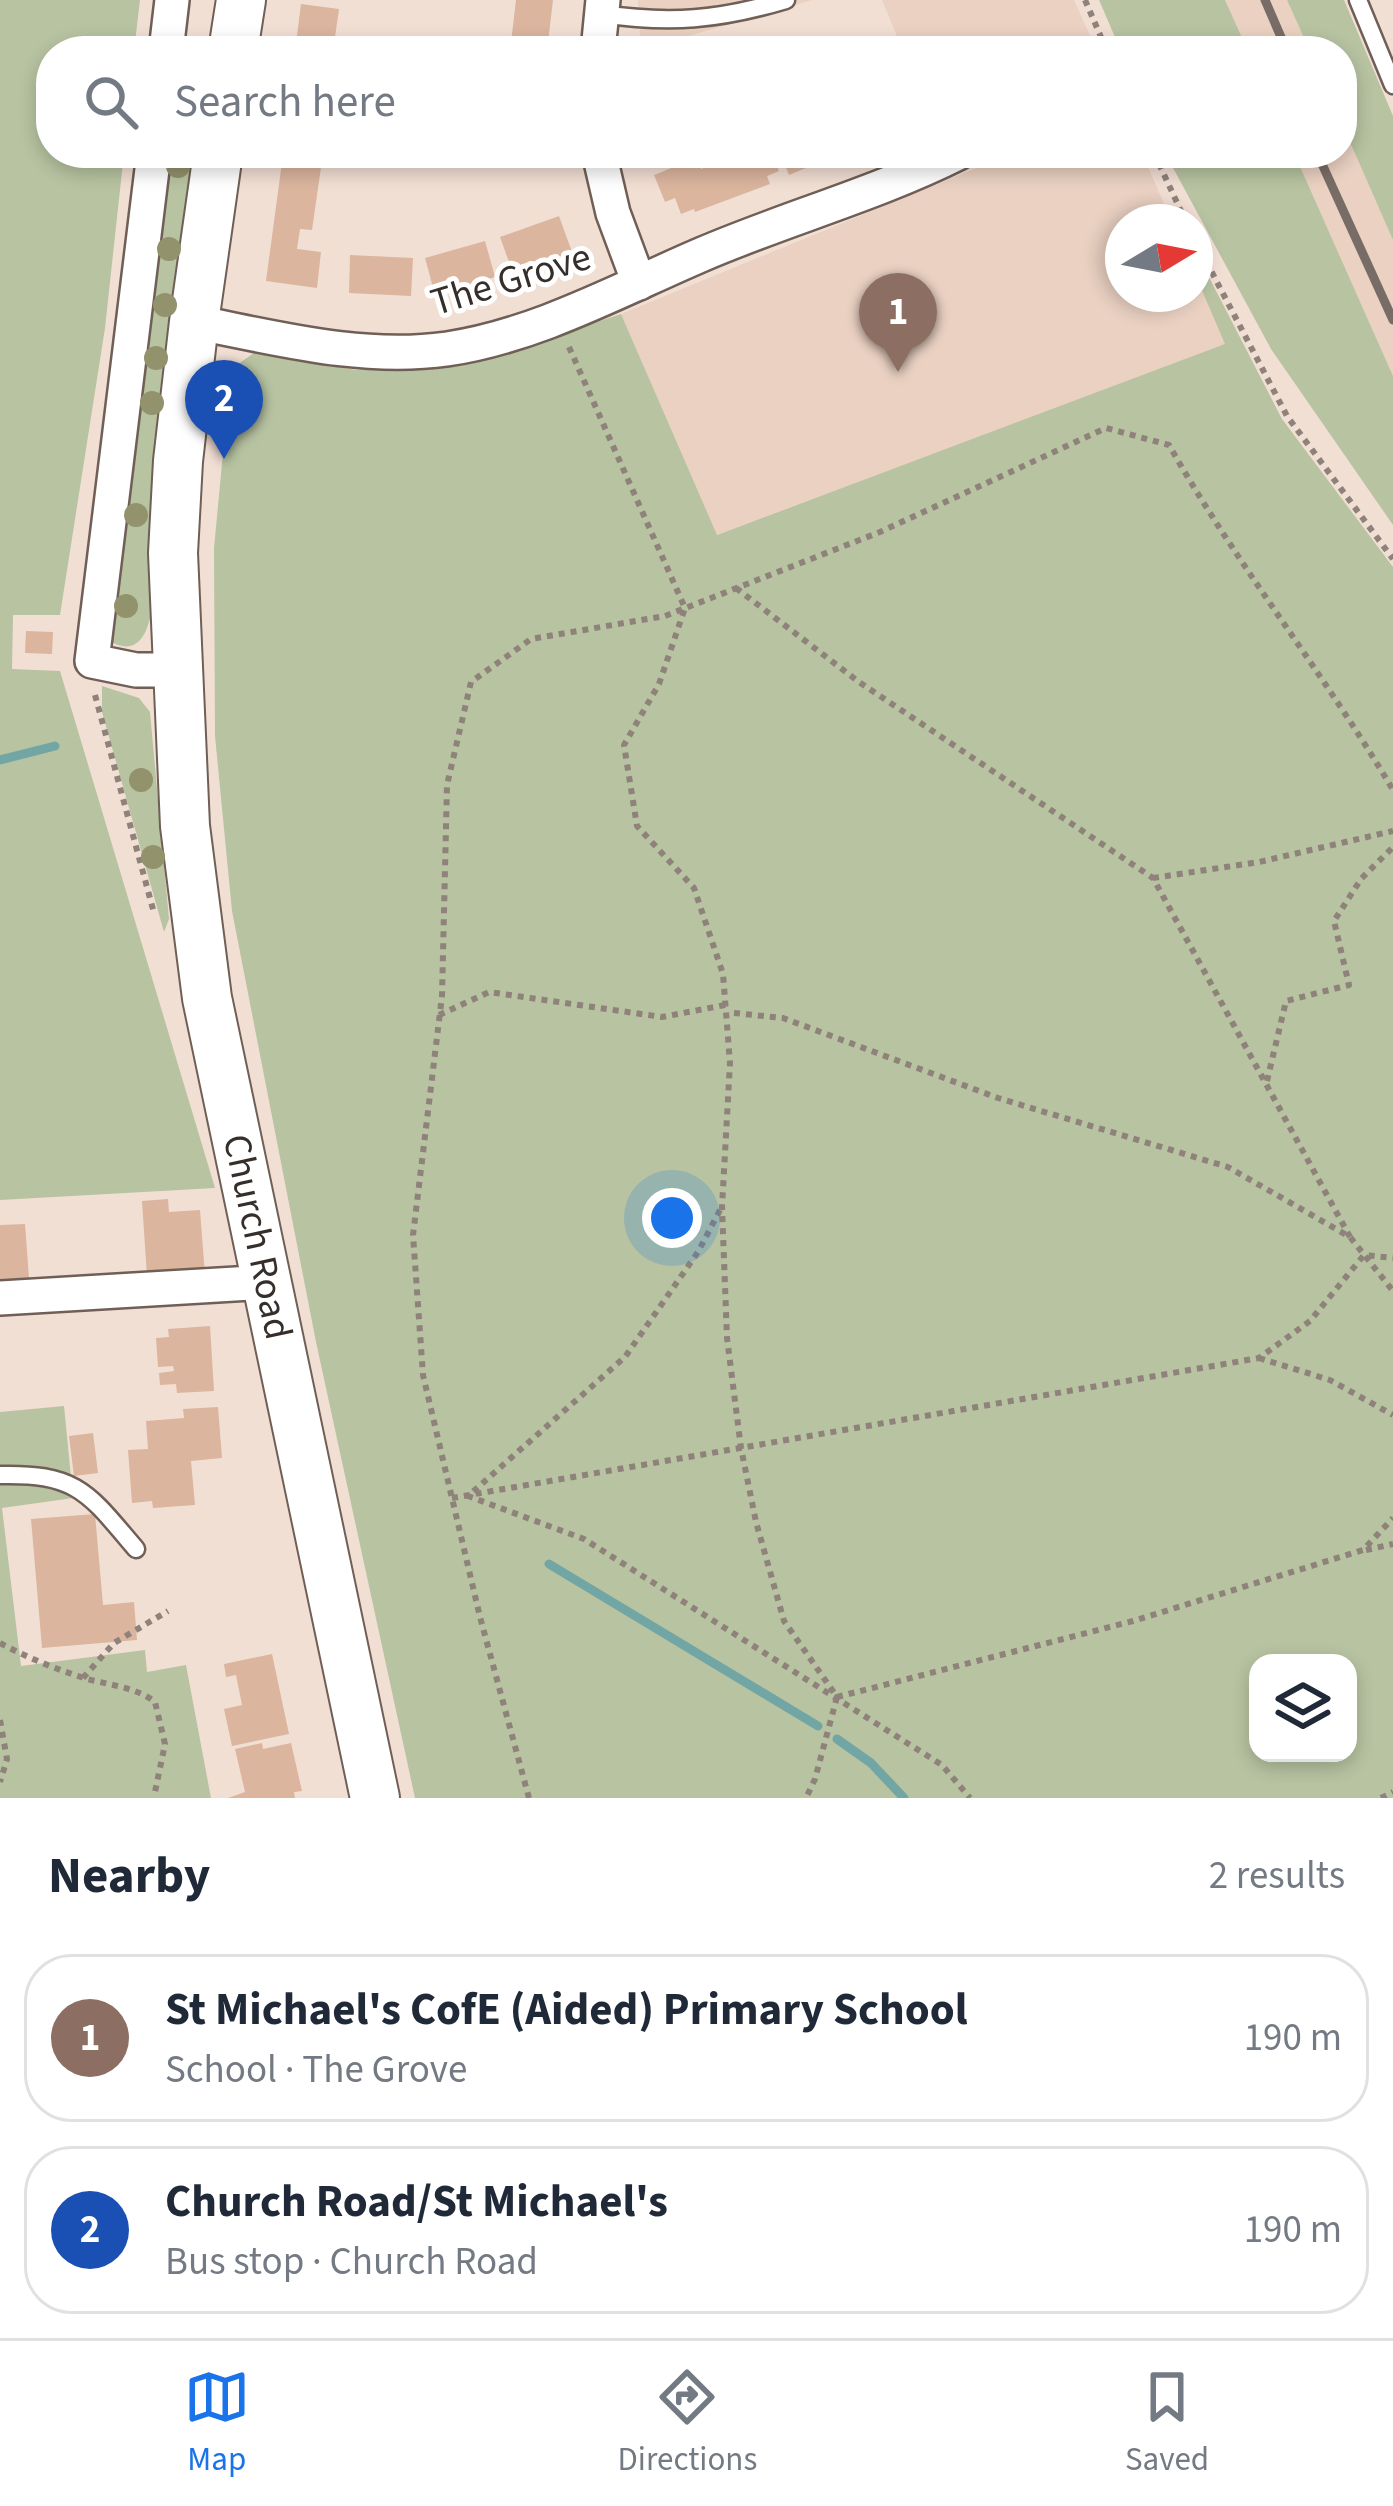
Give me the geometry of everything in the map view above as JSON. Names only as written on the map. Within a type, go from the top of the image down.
[{"type":"main road","points":[[235,36],[241,0]]},
{"type":"main road","name":"Church Road","points":[[216,168],[178,461],[173,554],[194,914],[207,998],[375,1798]]},
{"type":"street","points":[[168,36],[172,0]]},
{"type":"street","points":[[152,168],[92,661],[136,670],[177,670]]},
{"type":"street","name":"The Grove","points":[[602,168],[613,214],[640,283]]},
{"type":"street","name":"The Grove","points":[[194,322],[346,351],[448,349],[555,316],[923,168]]},
{"type":"street","points":[[0,1298],[267,1282]]},
{"type":"lane","points":[[602,7],[650,21],[718,19],[786,0]]},
{"type":"lane","points":[[1358,0],[1393,85]]},
{"type":"lane","points":[[0,1475],[66,1480],[92,1498],[136,1549]]},
{"type":"path","points":[[1084,0],[1100,36]]},
{"type":"path","points":[[1161,168],[1178,204]]},
{"type":"path","points":[[1213,274],[1287,416],[1393,559]]},
{"type":"path","points":[[555,316],[685,608],[659,684],[624,745],[637,826],[694,889],[723,974],[730,1063],[722,1207],[727,1338],[741,1448],[784,1621],[837,1697],[806,1798]]},
{"type":"path","points":[[529,1798],[423,1375],[413,1235],[439,1015],[447,785],[471,682],[531,639],[664,616],[880,532],[1106,428],[1169,446],[1215,526],[1342,706],[1393,790]]},
{"type":"path","points":[[736,588],[860,682],[1153,878],[1350,1237],[1393,1291]]},
{"type":"path","points":[[92,661],[96,704],[158,926]]},
{"type":"path","points":[[1153,878],[1259,862],[1393,831]]},
{"type":"path","points":[[1267,1082],[1286,1001],[1349,985],[1334,921],[1361,879],[1393,847]]},
{"type":"path","points":[[439,1015],[489,992],[662,1017],[725,1005]]},
{"type":"path","points":[[734,1013],[783,1018],[998,1098],[1228,1167],[1350,1237]]},
{"type":"path","points":[[468,1496],[625,1357],[698,1252],[722,1207]]},
{"type":"path","points":[[452,1498],[1259,1358],[1310,1321],[1364,1256]]},
{"type":"path","points":[[1364,1256],[1393,1258]]},
{"type":"path","points":[[1259,1358],[1330,1380],[1393,1415]]},
{"type":"path","points":[[468,1496],[584,1539],[942,1766],[970,1798]]},
{"type":"path","points":[[1363,1550],[1393,1518]]},
{"type":"path","points":[[837,1697],[1132,1622],[1393,1544]]},
{"type":"path","points":[[83,1678],[114,1642],[168,1611]]},
{"type":"path","points":[[0,1643],[155,1702],[165,1744],[155,1792]]},
{"type":"path","points":[[0,1720],[8,1759],[0,1782]]},
{"type":"path","points":[[1381,1798],[1393,1792]]},
{"type":"shaded area","points":[[638,0],[812,0],[689,36],[640,36]]},
{"type":"shaded area","points":[[882,0],[1074,0],[1090,36],[897,36]]},
{"type":"shaded area","points":[[1225,0],[1287,0],[1303,36],[1241,36]]},
{"type":"shaded area","points":[[1357,158],[1393,240],[1393,376],[1301,168],[1357,168]]},
{"type":"shaded area","points":[[976,168],[1149,168],[1164,204],[1105,204],[1105,312],[1212,312],[1226,344],[716,535],[621,314]]},
{"type":"green space","points":[[0,0],[140,0],[136,36],[36,36],[36,168],[122,168],[105,328],[60,615],[13,615],[12,669],[60,671],[215,1188],[0,1200]]},
{"type":"green space","points":[[1099,0],[1225,0],[1241,36],[1115,36]]},
{"type":"green space","points":[[1287,0],[1344,0],[1393,116],[1393,240],[1357,158],[1357,36],[1303,36]]},
{"type":"green space","points":[[167,168],[195,168],[154,509],[150,618],[137,643],[125,646],[110,641]]},
{"type":"green space","points":[[1173,168],[1301,168],[1393,376],[1393,525],[1271,349],[1213,242],[1213,204],[1193,204]]},
{"type":"green space","points":[[1213,285],[1282,419],[1393,567],[1393,1798],[415,1798],[316,1342],[232,911],[215,736],[214,548],[231,369],[254,353],[356,370],[498,354],[621,314],[717,535],[1225,344],[1211,312]]},
{"type":"green space","points":[[102,686],[139,698],[150,712],[169,919],[164,932],[102,712]]},
{"type":"green space","points":[[64,1406],[73,1498],[2,1508],[21,1666],[145,1650],[147,1672],[186,1665],[211,1798],[0,1798],[0,1412]]},
{"type":"building","points":[[516,0],[553,0],[549,36],[512,36]]},
{"type":"building","points":[[301,4],[339,9],[335,36],[297,36]]},
{"type":"building","points":[[281,168],[321,168],[312,230],[300,229],[297,249],[321,252],[317,288],[266,281]]},
{"type":"building","points":[[672,168],[779,171],[767,176],[770,184],[681,214],[675,198],[665,202],[654,175]]},
{"type":"building","points":[[559,216],[572,252],[513,273],[500,237]]},
{"type":"building","points":[[485,241],[495,277],[435,295],[425,258]]},
{"type":"building","points":[[350,255],[413,258],[411,296],[349,293]]},
{"type":"building","points":[[26,631],[53,632],[52,654],[25,653]]},
{"type":"building","points":[[168,1199],[169,1212],[200,1210],[205,1275],[147,1276],[142,1201]]},
{"type":"building","points":[[25,1224],[29,1278],[0,1281],[0,1225]]},
{"type":"building","points":[[210,1326],[214,1391],[177,1393],[176,1384],[160,1385],[159,1373],[174,1371],[173,1366],[158,1367],[156,1338],[169,1337],[168,1329]]},
{"type":"building","points":[[218,1407],[222,1458],[191,1461],[195,1505],[153,1508],[152,1501],[132,1503],[128,1450],[148,1449],[146,1421],[184,1418],[183,1409]]},
{"type":"building","points":[[93,1433],[98,1473],[74,1476],[69,1436]]},
{"type":"building","points":[[95,1514],[103,1605],[134,1602],[137,1640],[42,1648],[31,1519]]},
{"type":"building","points":[[272,1654],[289,1734],[232,1746],[224,1709],[242,1705],[236,1675],[226,1677],[224,1664]]},
{"type":"building","points":[[262,1743],[263,1749],[291,1743],[302,1791],[294,1792],[295,1798],[228,1798],[245,1792],[235,1749]]},
{"type":"waterway","points":[[0,760],[55,746]]},
{"type":"waterway","points":[[549,1564],[818,1726]]},
{"type":"waterway","points":[[837,1739],[871,1763],[904,1798]]},
{"type":"railway","points":[[1265,0],[1281,36]]},
{"type":"railway","points":[[1324,168],[1393,320]]},
{"type":"place","name":"St Michael's CofE (Aided) Primary School","points":[[898,372]]},
{"type":"place","name":"Church Road/St Michael's","points":[[224,459]]}]
